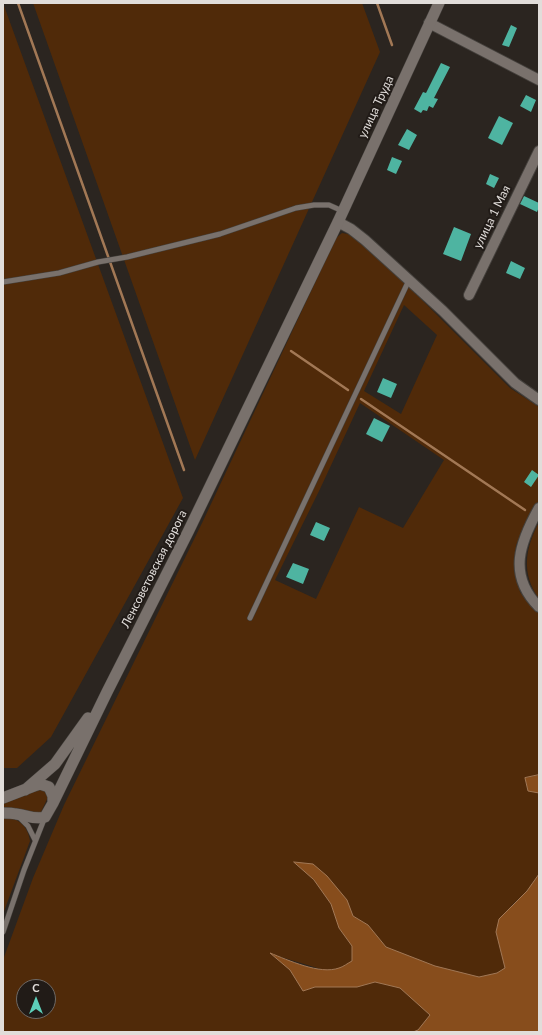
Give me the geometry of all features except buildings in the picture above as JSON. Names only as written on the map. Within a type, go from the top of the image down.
[{"type":"street","name":"улица Труда","points":[[338,222],[439,3]]},
{"type":"street","points":[[429,23],[539,80]]},
{"type":"street","name":"улица 1 Мая","points":[[469,295],[539,151]]},
{"type":"street","points":[[338,222],[365,240],[443,311],[515,383],[539,400]]},
{"type":"street","name":"Ленсоветовская дорога","points":[[45,816],[54,803],[107,692],[188,532],[338,222]]},
{"type":"street","points":[[539,508],[523,541],[519,555],[519,565],[526,591],[539,606]]},
{"type":"street","points":[[25,790],[55,764],[107,692]]},
{"type":"street","points":[[3,798],[40,784],[46,785],[52,791],[54,803]]},
{"type":"street","points":[[7,813],[35,818],[45,816]]},
{"type":"lane","points":[[3,282],[59,273],[98,262],[127,257],[220,234],[296,208],[314,205],[329,205],[338,209]]},
{"type":"lane","points":[[250,618],[409,280]]},
{"type":"lane","points":[[7,813],[18,817],[28,826],[35,840]]},
{"type":"lane","name":"Ленсоветовская дорога","points":[[3,932],[35,840],[45,816]]},
{"type":"shaded area","points":[[3,3],[183,498],[51,737],[17,768],[3,768]]},
{"type":"shaded area","points":[[33,3],[362,3],[380,52],[195,460]]},
{"type":"shaded area","points":[[342,233],[348,234],[366,246],[510,388],[539,407],[539,501],[516,545],[515,566],[520,592],[530,605],[539,613],[539,775],[525,779],[528,791],[539,793],[539,874],[527,891],[512,905],[496,932],[505,968],[497,973],[479,977],[435,966],[386,947],[368,925],[353,916],[347,900],[294,862],[314,880],[331,904],[339,928],[352,946],[353,961],[339,969],[324,970],[271,954],[290,970],[303,991],[315,987],[357,987],[375,982],[400,988],[430,1015],[418,1030],[413,1032],[3,1032],[3,960],[33,878],[64,805],[203,521],[336,238]],"holes":[[[404,305],[437,335],[401,414],[364,391]],[[360,403],[444,460],[403,528],[359,507],[316,599],[275,580]]]},
{"type":"shaded area","points":[[539,522],[539,599],[529,580],[527,561],[528,551]]},
{"type":"shaded area","points":[[539,775],[539,793],[528,791],[525,778]]},
{"type":"shaded area","points":[[44,787],[48,797],[41,812],[34,813],[3,807],[3,803]]},
{"type":"shaded area","points":[[3,817],[8,817],[21,823],[27,831],[30,841],[3,914]]},
{"type":"shaded area","points":[[294,862],[313,864],[327,876],[347,900],[353,916],[368,925],[386,947],[435,966],[479,977],[497,973],[505,968],[496,932],[499,919],[527,891],[539,874],[539,1032],[413,1032],[418,1030],[430,1015],[400,988],[375,982],[357,987],[315,987],[303,991],[290,970],[270,953],[304,966],[331,970],[352,961],[352,946],[339,928],[331,904],[314,880]]},
{"type":"waterway","points":[[18,3],[184,470]]},
{"type":"waterway","points":[[377,3],[392,45]]},
{"type":"waterway","points":[[291,351],[348,390]]},
{"type":"waterway","points":[[361,399],[525,510]]}]
